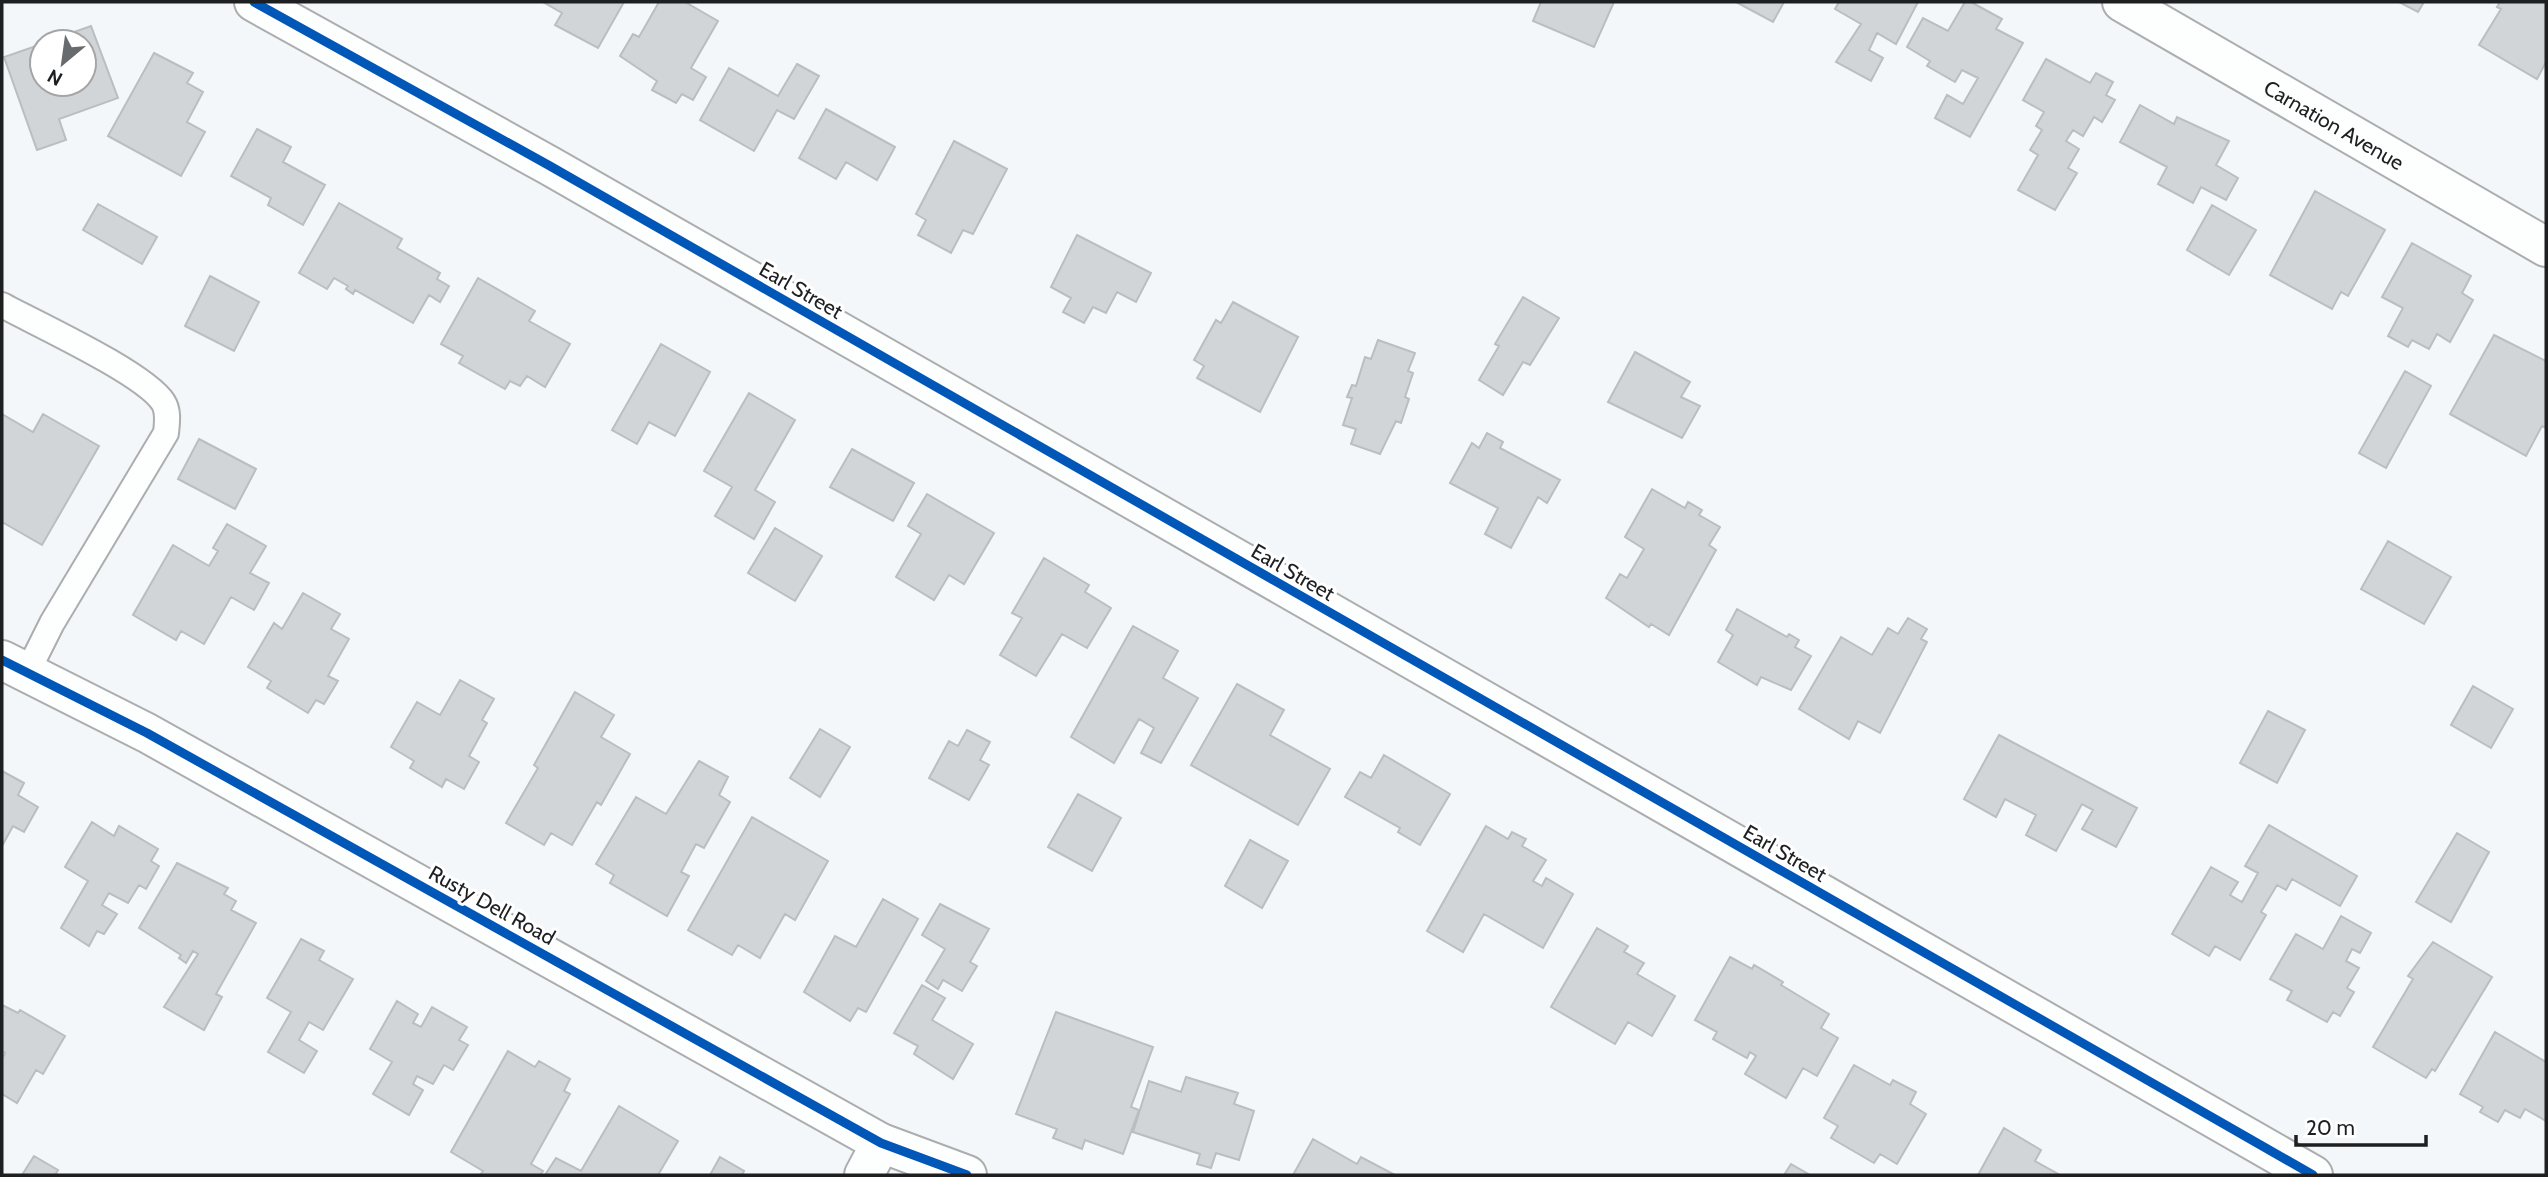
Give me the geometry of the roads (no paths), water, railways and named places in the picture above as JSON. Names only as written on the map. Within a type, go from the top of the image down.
[{"type":"street","name":"Earl Street","points":[[254,2],[550,166],[2313,1175]]},
{"type":"street","name":"Carnation Avenue","points":[[2123,2],[2546,247]]},
{"type":"street","name":"Rusty Dell Road","points":[[14,666],[147,733],[873,1159],[967,1175]]},
{"type":"lane","points":[[2,305],[140,380],[164,402],[168,416],[166,433],[52,623],[14,666]]}]
